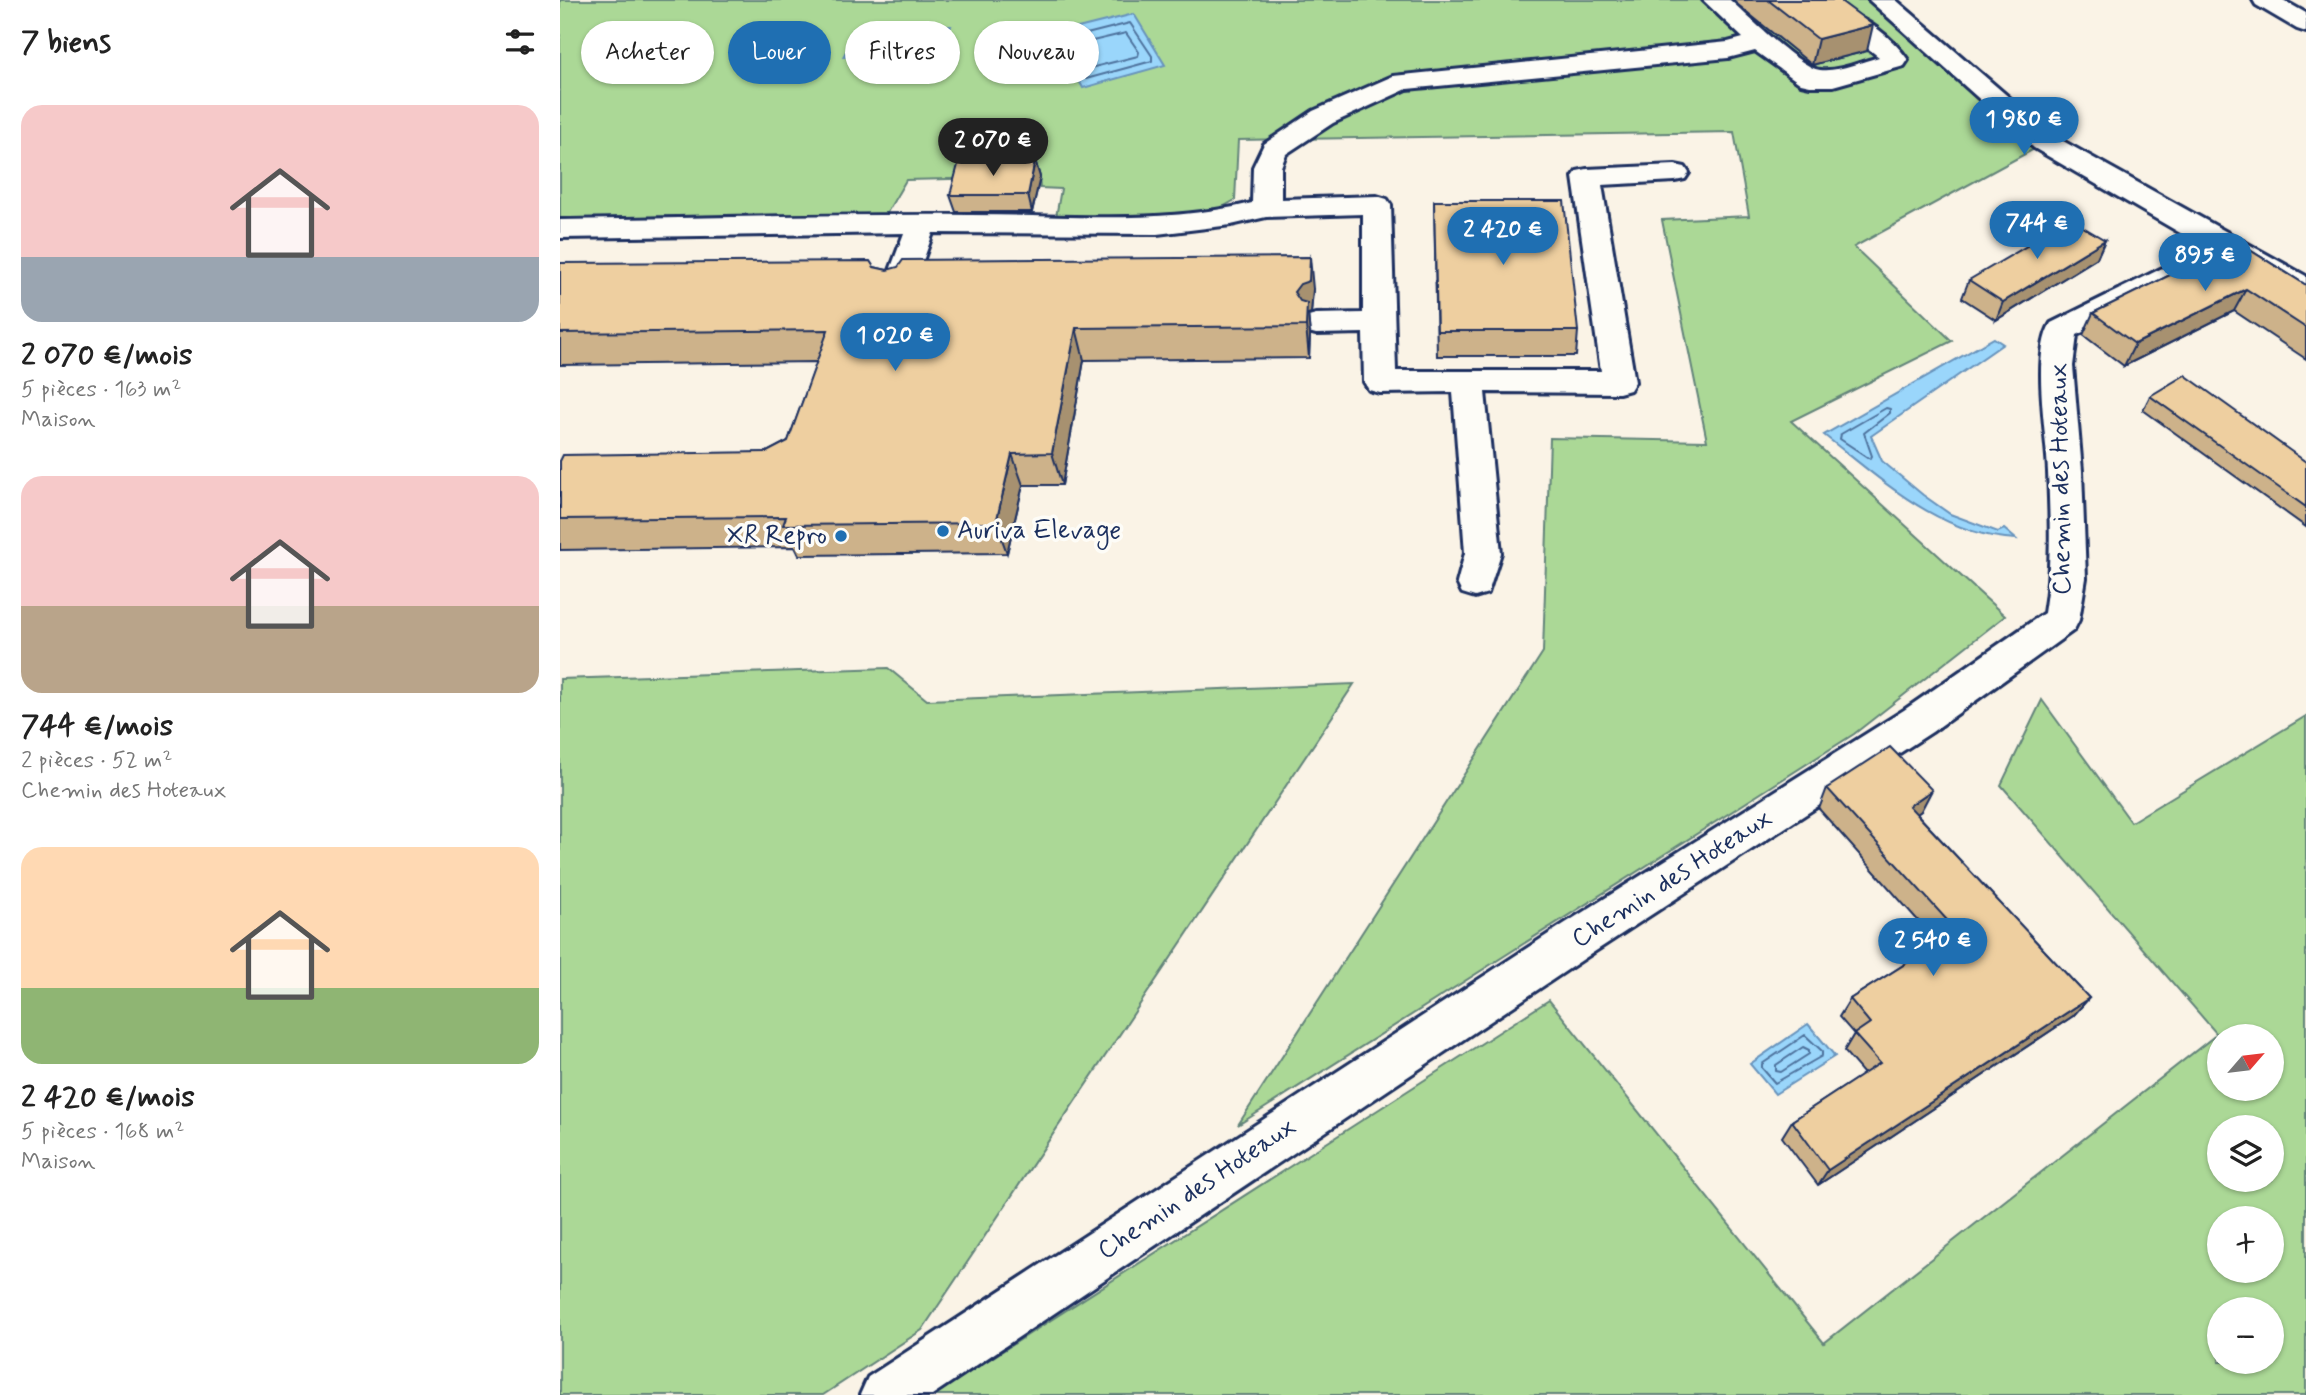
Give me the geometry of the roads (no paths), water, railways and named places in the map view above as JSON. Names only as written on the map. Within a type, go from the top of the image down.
[{"type":"street","points":[[1715,0],[1755,35],[1759,42],[1810,78],[1833,78],[1895,60],[1886,49],[1847,20]]},
{"type":"street","points":[[1881,0],[2044,142],[2218,242],[2300,279]]},
{"type":"street","points":[[2265,0],[2306,24]]},
{"type":"street","points":[[1266,208],[1267,167],[1274,150],[1323,117],[1402,82],[1728,50],[1759,42]]},
{"type":"street","points":[[560,229],[1169,224],[1228,219],[1266,208],[1377,205],[1380,382],[1619,382],[1587,177],[1675,173]]},
{"type":"street","points":[[898,289],[922,224]]},
{"type":"street","name":"Chemin des Hoteaux","points":[[886,1395],[1579,938],[1918,721],[2060,620],[2068,578],[2065,471],[2057,366],[2062,330],[2206,259],[2218,242]]},
{"type":"street","points":[[1316,324],[1379,323]]},
{"type":"street","points":[[1468,381],[1483,553],[1475,583]]},
{"type":"water","points":[[1134,14],[1165,65],[1099,84],[1099,23]]},
{"type":"water","points":[[1081,84],[1097,84],[1083,88]]},
{"type":"water","points":[[1994,338],[2003,344],[1871,436],[1882,461],[1923,495],[1950,514],[1998,532],[2004,529],[2016,539],[1988,535],[1937,516],[1890,487],[1824,435]]},
{"type":"water","points":[[1808,1024],[1835,1056],[1775,1094],[1750,1064]]},
{"type":"place","name":"Auriva Elevage","points":[[943,531]]},
{"type":"place","name":"XR Repro","points":[[841,536]]}]
